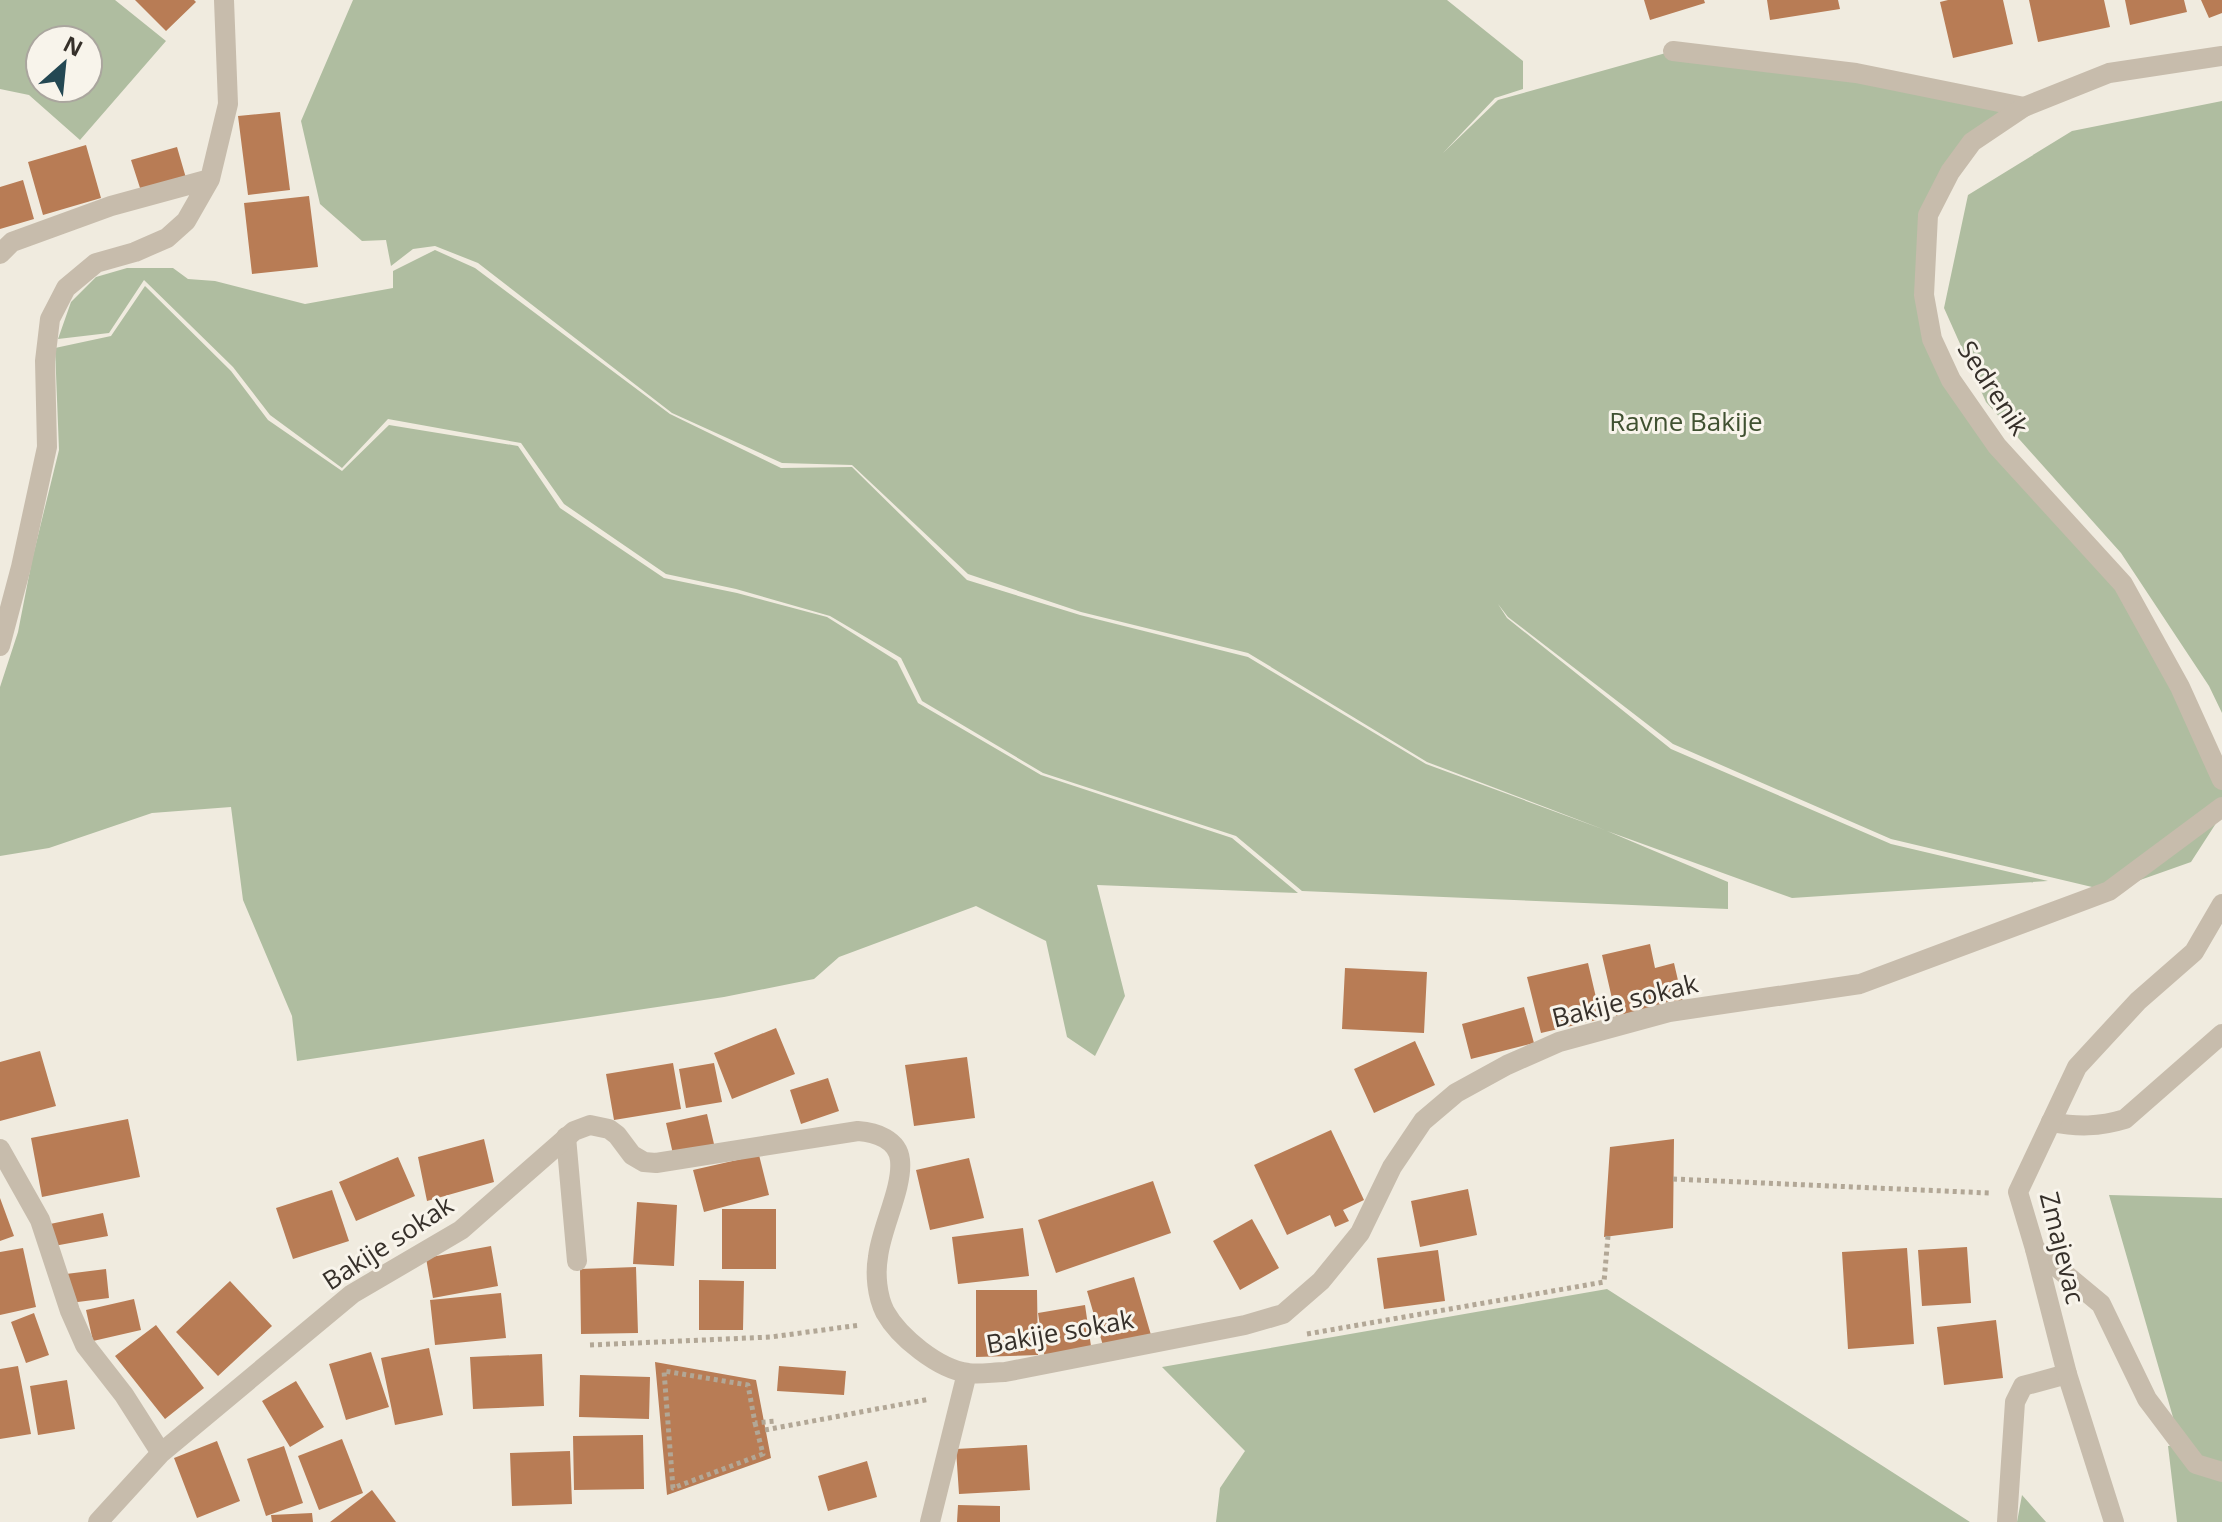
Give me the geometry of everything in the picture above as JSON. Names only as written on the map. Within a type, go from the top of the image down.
[{"type":"street","points":[[0,646],[47,447],[45,361],[50,319],[66,288],[96,263],[135,252],[167,238],[186,221],[210,179],[228,104],[224,0]]},
{"type":"street","points":[[1673,51],[1856,73],[2024,107]]},
{"type":"street","name":"Sedrenik","points":[[2222,56],[2109,73],[2024,107],[1972,142],[1950,172],[1928,215],[1924,295],[1932,339],[1951,380],[1997,446],[2123,584],[2180,687],[2222,780]]},
{"type":"street","points":[[0,254],[12,242],[111,206],[210,179]]},
{"type":"street","name":"Bakije sokak","points":[[98,1522],[161,1453],[352,1294],[461,1230],[566,1137],[590,1125],[599,1125],[617,1135],[632,1155],[644,1162],[656,1163],[858,1131],[878,1134],[894,1146],[900,1161],[877,1258],[879,1292],[891,1320],[903,1335],[932,1358],[967,1373],[1005,1372],[1245,1325],[1283,1314],[1321,1281],[1360,1233],[1392,1167],[1423,1121],[1456,1093],[1507,1065],[1559,1042],[1669,1012],[1860,984],[2109,891],[2222,807]]},
{"type":"street","name":"Zmajevac","points":[[2114,1522],[2067,1374],[2018,1192],[2077,1067],[2138,1001],[2194,952],[2222,904]]},
{"type":"street","points":[[2051,1122],[2090,1126],[2125,1119],[2222,1034]]},
{"type":"street","points":[[566,1137],[577,1261]]},
{"type":"street","points":[[0,1149],[40,1220],[70,1311],[85,1345],[124,1395],[161,1453]]},
{"type":"street","points":[[2035,1249],[2101,1304],[2147,1399],[2196,1464],[2222,1472]]},
{"type":"street","points":[[930,1522],[967,1373]]},
{"type":"street","points":[[2007,1522],[2015,1402],[2023,1386],[2067,1374]]},
{"type":"path","points":[[1673,1179],[2002,1194]]},
{"type":"path","points":[[590,1345],[771,1337],[891,1320]]},
{"type":"path","points":[[664,1371],[748,1385],[755,1423],[763,1454],[673,1488],[664,1371]]},
{"type":"path","points":[[765,1430],[935,1398]]},
{"type":"path","points":[[755,1423],[776,1421]]},
{"type":"green space","points":[[0,0],[115,0],[166,41],[80,140],[39,104],[104,104],[104,24],[24,24],[24,94],[0,89]]},
{"type":"green space","name":"Ravne Bakije","points":[[353,0],[1447,0],[1523,61],[1523,89],[1495,98],[1443,153],[1498,100],[1673,51],[2024,107],[1972,142],[1928,215],[1924,295],[1951,380],[2123,584],[2222,780],[2222,814],[2191,862],[2109,891],[1891,839],[1673,744],[1508,617],[1498,604],[1507,618],[1671,749],[1891,844],[2048,881],[1792,898],[1607,831],[1728,882],[1728,909],[1302,891],[1236,836],[1043,773],[922,701],[901,658],[830,616],[736,589],[666,574],[564,504],[521,443],[388,419],[342,468],[270,415],[233,367],[144,280],[109,333],[58,339],[71,302],[96,277],[127,268],[173,268],[188,279],[215,281],[305,304],[393,288],[393,271],[435,250],[475,268],[670,414],[781,468],[852,467],[967,580],[1080,615],[1248,657],[1426,764],[1605,830],[1427,762],[1248,653],[1081,612],[968,574],[852,465],[782,463],[672,413],[478,263],[435,246],[413,249],[391,266],[386,240],[362,241],[320,204],[301,121]]},
{"type":"green space","points":[[2222,101],[2222,713],[2209,686],[2121,553],[1986,402],[1944,308],[1968,195],[2072,131]]},
{"type":"green space","points":[[145,286],[231,371],[268,420],[342,471],[389,425],[518,446],[560,508],[664,578],[827,617],[897,661],[918,703],[1041,775],[1232,838],[1298,893],[1097,885],[1125,996],[1095,1056],[1067,1037],[1046,941],[976,906],[839,957],[814,979],[724,997],[297,1061],[292,1016],[243,900],[231,807],[152,813],[49,848],[0,856],[0,687],[18,632],[59,450],[55,348],[111,336]]},
{"type":"green space","points":[[2109,1195],[2222,1198],[2222,1522],[2177,1522],[2168,1446],[2181,1445]]},
{"type":"green space","points":[[1607,1289],[1970,1522],[1216,1522],[1220,1488],[1245,1451],[1162,1367]]},
{"type":"green space","points":[[2022,1495],[2046,1522],[2017,1522]]},
{"type":"building","points":[[135,0],[194,0],[196,2],[166,31]]},
{"type":"building","points":[[1644,0],[1704,0],[1705,3],[1650,20]]},
{"type":"building","points":[[1767,0],[1838,0],[1840,9],[1770,20]]},
{"type":"building","points":[[2003,0],[2013,44],[1953,58],[1940,2]]},
{"type":"building","points":[[2029,0],[2104,0],[2110,27],[2038,42]]},
{"type":"building","points":[[2125,0],[2184,0],[2187,12],[2130,25]]},
{"type":"building","points":[[2201,0],[2222,0],[2222,13],[2209,18]]},
{"type":"building","points":[[280,112],[290,190],[248,195],[238,116]]},
{"type":"building","points":[[86,145],[101,198],[43,215],[28,162]]},
{"type":"building","points":[[177,147],[186,178],[141,191],[131,160]]},
{"type":"building","points":[[23,180],[34,219],[0,229],[0,187]]},
{"type":"building","points":[[309,196],[318,267],[252,274],[244,203]]},
{"type":"building","points":[[1650,944],[1655,968],[1674,963],[1683,1002],[1616,1016],[1602,955]]},
{"type":"building","points":[[1588,963],[1601,1019],[1541,1033],[1527,977]]},
{"type":"building","points":[[1345,968],[1427,972],[1424,1033],[1342,1029]]},
{"type":"building","points":[[1524,1007],[1534,1043],[1471,1059],[1462,1024]]},
{"type":"building","points":[[776,1028],[795,1074],[732,1099],[714,1053]]},
{"type":"building","points":[[1415,1041],[1435,1085],[1374,1113],[1354,1069]]},
{"type":"building","points":[[40,1051],[56,1106],[0,1121],[0,1062]]},
{"type":"building","points":[[967,1057],[975,1118],[914,1126],[905,1065]]},
{"type":"building","points":[[673,1063],[681,1109],[614,1120],[606,1074]]},
{"type":"building","points":[[714,1063],[722,1102],[686,1108],[679,1069]]},
{"type":"building","points":[[828,1078],[839,1111],[801,1124],[790,1090]]},
{"type":"building","points":[[707,1114],[714,1144],[673,1154],[666,1123]]},
{"type":"building","points":[[128,1119],[140,1177],[42,1197],[31,1138]]},
{"type":"building","points":[[1331,1130],[1364,1200],[1343,1210],[1349,1221],[1335,1227],[1330,1215],[1287,1235],[1254,1165]]},
{"type":"building","points":[[484,1139],[494,1182],[427,1201],[418,1157]]},
{"type":"building","points":[[1674,1139],[1673,1228],[1604,1237],[1610,1147]]},
{"type":"building","points":[[759,1155],[769,1195],[704,1212],[693,1170]]},
{"type":"building","points":[[398,1157],[415,1196],[356,1221],[339,1182]]},
{"type":"building","points":[[969,1158],[984,1218],[930,1230],[916,1170]]},
{"type":"building","points":[[1153,1181],[1171,1233],[1056,1273],[1038,1220]]},
{"type":"building","points":[[1468,1189],[1477,1235],[1420,1247],[1411,1201]]},
{"type":"building","points":[[332,1190],[349,1241],[293,1259],[276,1208]]},
{"type":"building","points":[[0,1198],[14,1236],[0,1241]]},
{"type":"building","points":[[637,1202],[677,1205],[674,1266],[633,1264]]},
{"type":"building","points":[[722,1209],[776,1209],[776,1269],[722,1269]]},
{"type":"building","points":[[103,1213],[108,1236],[54,1246],[50,1224]]},
{"type":"building","points":[[1252,1219],[1279,1268],[1240,1290],[1213,1241]]},
{"type":"building","points":[[1023,1228],[1029,1276],[958,1284],[952,1237]]},
{"type":"building","points":[[491,1246],[498,1286],[433,1298],[426,1258]]},
{"type":"building","points":[[1967,1247],[1971,1303],[1922,1306],[1918,1250]]},
{"type":"building","points":[[23,1248],[36,1307],[0,1315],[0,1252]]},
{"type":"building","points":[[1907,1248],[1914,1344],[1848,1349],[1842,1252]]},
{"type":"building","points":[[1438,1250],[1445,1301],[1384,1309],[1377,1258]]},
{"type":"building","points":[[636,1267],[638,1333],[581,1334],[580,1269]]},
{"type":"building","points":[[106,1269],[109,1298],[70,1303],[66,1274]]},
{"type":"building","points":[[1134,1277],[1151,1335],[1104,1349],[1087,1291]]},
{"type":"building","points":[[699,1280],[744,1281],[743,1330],[699,1330]]},
{"type":"building","points":[[230,1281],[272,1326],[218,1376],[176,1332]]},
{"type":"building","points":[[976,1290],[1037,1290],[1038,1355],[976,1357]]},
{"type":"building","points":[[501,1293],[506,1338],[435,1345],[430,1300]]},
{"type":"building","points":[[134,1299],[141,1330],[93,1341],[86,1310]]},
{"type":"building","points":[[1085,1305],[1092,1353],[1045,1360],[1038,1313]]},
{"type":"building","points":[[34,1313],[49,1355],[26,1363],[11,1322]]},
{"type":"building","points":[[1996,1320],[2003,1378],[1944,1385],[1937,1327]]},
{"type":"building","points":[[156,1325],[204,1388],[165,1419],[115,1356]]},
{"type":"building","points":[[429,1348],[443,1415],[395,1425],[381,1358]]},
{"type":"building","points":[[371,1352],[389,1407],[346,1420],[329,1364]]},
{"type":"building","points":[[542,1354],[544,1406],[473,1409],[470,1357]]},
{"type":"building","points":[[655,1362],[756,1380],[771,1458],[667,1495]]},
{"type":"building","points":[[18,1366],[31,1434],[0,1439],[0,1369]]},
{"type":"building","points":[[779,1366],[846,1371],[844,1395],[777,1391]]},
{"type":"building","points":[[580,1375],[650,1377],[649,1419],[579,1417]]},
{"type":"building","points":[[67,1380],[75,1429],[38,1435],[30,1386]]},
{"type":"building","points":[[296,1381],[324,1427],[290,1447],[262,1401]]},
{"type":"building","points":[[643,1435],[644,1489],[574,1490],[573,1436]]},
{"type":"building","points":[[342,1439],[363,1493],[319,1510],[298,1456]]},
{"type":"building","points":[[217,1441],[240,1501],[197,1518],[174,1458]]},
{"type":"building","points":[[1027,1445],[1030,1490],[959,1494],[956,1449]]},
{"type":"building","points":[[284,1446],[303,1503],[266,1516],[247,1459]]},
{"type":"building","points":[[570,1451],[572,1504],[512,1506],[510,1453]]},
{"type":"building","points":[[867,1461],[877,1497],[828,1511],[818,1476]]},
{"type":"building","points":[[372,1490],[396,1522],[330,1522]]},
{"type":"building","points":[[958,1505],[1000,1506],[1000,1522],[957,1522]]},
{"type":"building","points":[[312,1513],[313,1522],[272,1522],[271,1515]]}]
